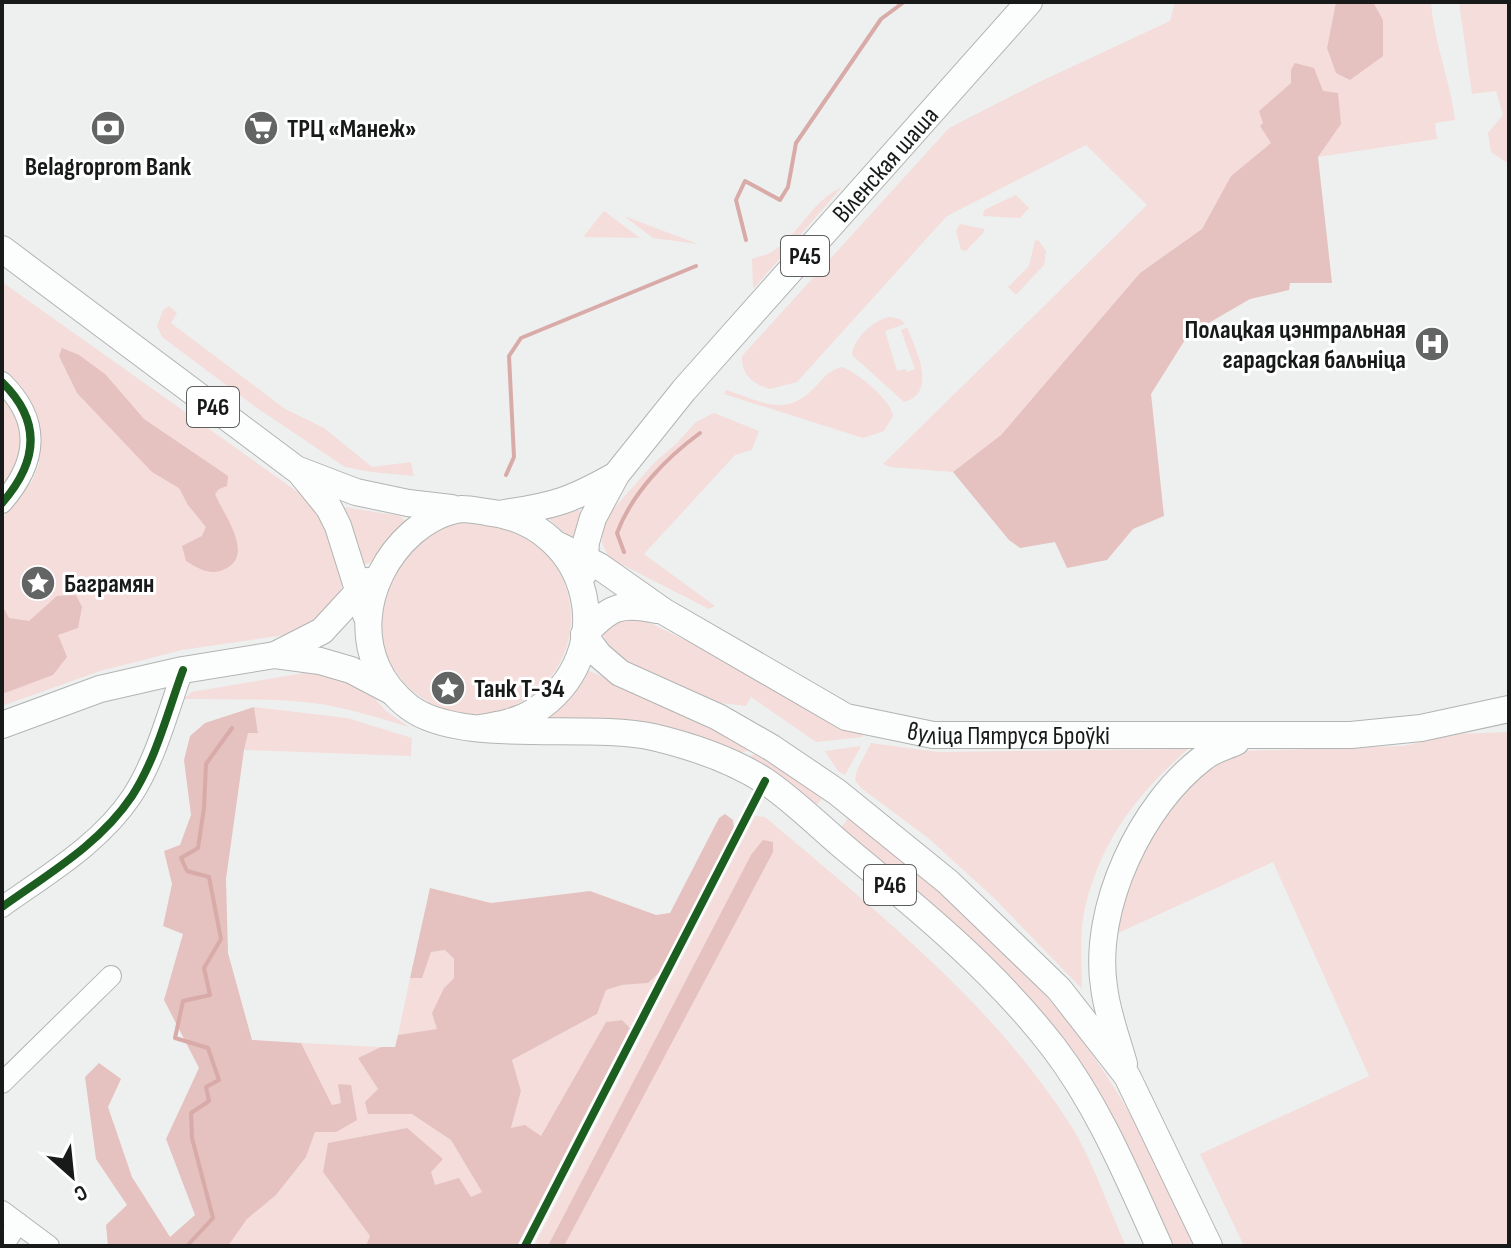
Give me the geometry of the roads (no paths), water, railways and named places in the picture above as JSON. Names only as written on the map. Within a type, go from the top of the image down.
[{"type":"main road","name":"Віленская шаша","points":[[616,475],[684,390],[1029,2]]},
{"type":"main road","name":"Р46","points":[[2,249],[296,469],[334,517],[368,620],[370,641],[378,666],[394,693],[409,707],[429,720],[453,727],[650,736],[699,750],[765,781],[922,912],[1001,986],[1055,1049],[1105,1129],[1159,1246]]},
{"type":"main road","name":"Р46","points":[[296,469],[356,492],[408,503],[501,513],[523,520],[557,544],[572,563],[583,589],[586,611],[577,660],[566,680],[551,699],[531,713],[507,723],[480,728]]},
{"type":"main road","name":"Р45","points":[[501,513],[559,504],[616,475]]},
{"type":"main road","name":"Р45","points":[[583,589],[584,559],[593,518],[616,475]]},
{"type":"main road","name":"Р46","points":[[368,620],[371,595],[382,566],[400,544],[426,521],[463,509]]},
{"type":"main road","name":"вуліца Пятруся Броўкі","points":[[557,544],[663,611],[846,717],[933,735],[1351,735],[1461,721],[1509,709]]},
{"type":"main road","points":[[275,655],[322,631],[382,566]]},
{"type":"main road","points":[[584,635],[601,616],[613,609],[627,605],[663,611]]},
{"type":"main road","name":"Р46","points":[[584,635],[599,655],[620,673],[718,717],[772,748],[837,792],[948,882],[1059,989],[1127,1076],[1209,1246]]},
{"type":"main road","points":[[2,725],[100,689],[183,670],[275,655],[320,661],[351,670],[394,693]]},
{"type":"main road","points":[[1127,1076],[1103,985],[1104,930],[1117,881],[1141,830],[1172,785],[1205,756],[1248,737]]},
{"type":"street","points":[[2,503],[18,485],[32,449],[24,409],[7,387]]},
{"type":"street","points":[[2,907],[76,855],[118,814],[133,794],[148,763],[183,670]]},
{"type":"street","points":[[2,1083],[111,976]]},
{"type":"street","points":[[3,1246],[10,1217],[49,1246]]},
{"type":"waterway","points":[[746,240],[736,200],[745,181],[780,200],[788,187],[796,143],[881,19],[904,2]]},
{"type":"waterway","points":[[506,475],[514,457],[509,356],[521,338],[696,266]]},
{"type":"waterway","points":[[624,552],[617,533],[623,518],[641,490],[663,465],[700,433]]},
{"type":"waterway","points":[[187,1246],[213,1218],[192,1138],[191,1113],[209,1101],[206,1087],[219,1080],[208,1048],[175,1038],[183,1001],[210,995],[204,968],[221,939],[209,877],[187,871],[181,858],[198,848],[206,764],[232,728]]},
{"type":"place","name":"Belagroprom Bank","points":[[108,128]]},
{"type":"place","name":"ТРЦ «Манеж»","points":[[261,128]]},
{"type":"place","name":"Полацкая цэнтральная гарадская бальніца","points":[[1432,344]]},
{"type":"place","name":"Баграмян","points":[[38,583]]},
{"type":"place","name":"Танк Т-34","points":[[448,688]]}]
